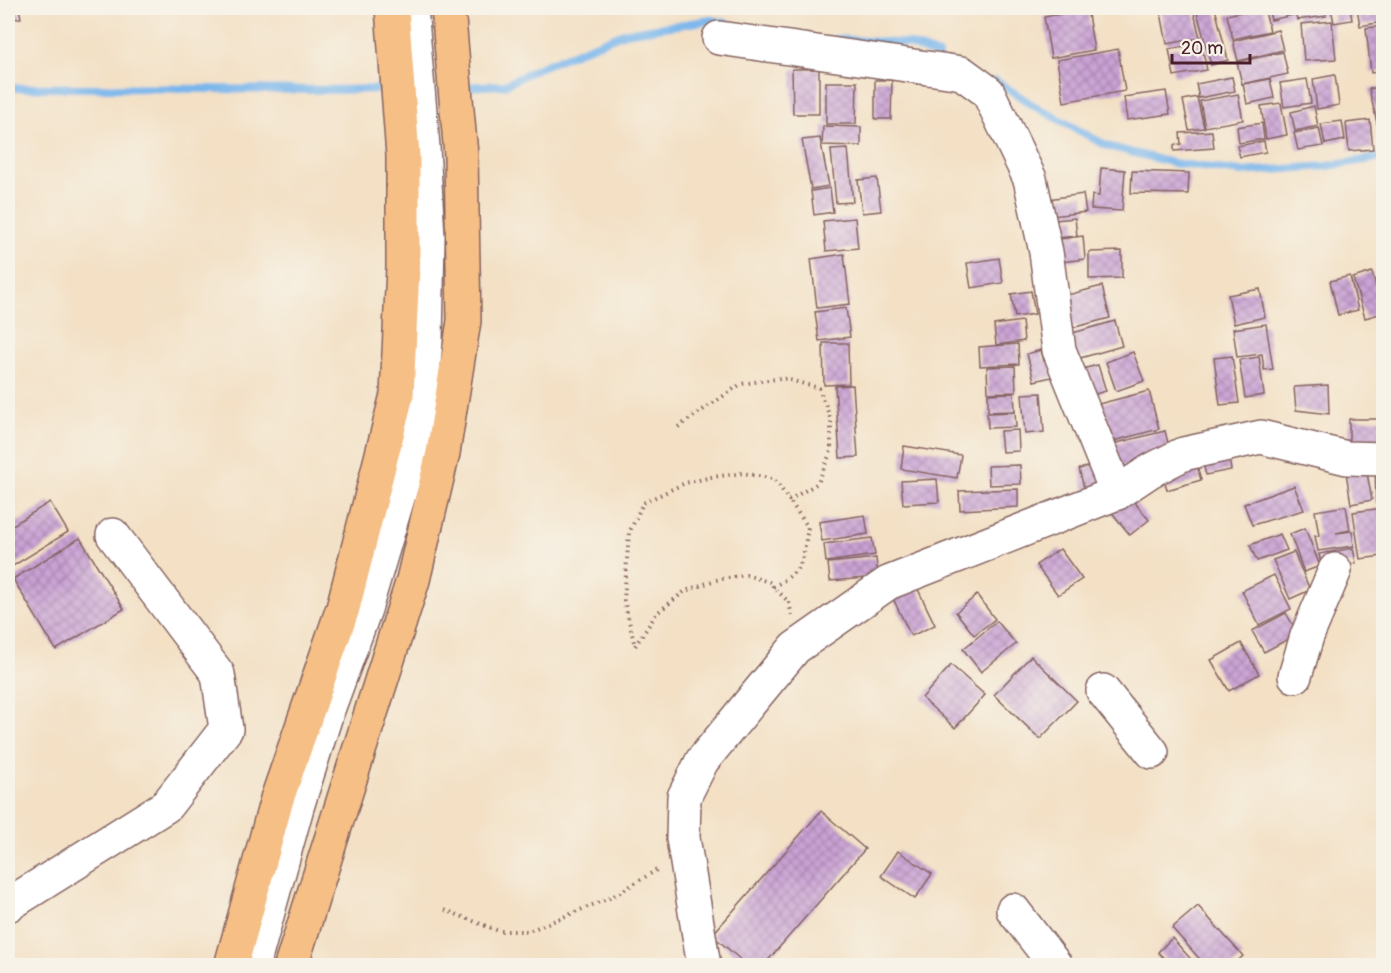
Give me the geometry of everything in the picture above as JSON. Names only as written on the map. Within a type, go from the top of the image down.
[{"type":"main road","points":[[231,966],[277,799],[343,608],[397,395],[403,267],[413,152],[405,8]]},
{"type":"main road","points":[[291,966],[413,580],[443,453],[464,321],[461,155],[448,8]]},
{"type":"street","points":[[719,38],[962,73],[988,92],[1030,179],[1046,252],[1059,350],[1117,493]]},
{"type":"street","points":[[253,966],[297,807],[326,715],[365,609],[418,430],[426,340],[428,237],[413,152]]},
{"type":"street","points":[[704,966],[683,838],[684,797],[702,761],[795,648],[888,583],[1117,493],[1150,471],[1183,454],[1262,437],[1347,458],[1383,459]]},
{"type":"street","points":[[8,905],[166,806],[226,729],[218,675],[113,535]]},
{"type":"street","points":[[1295,676],[1307,636],[1335,570]]},
{"type":"street","points":[[1103,692],[1152,752]]},
{"type":"street","points":[[1013,909],[1056,966]]},
{"type":"path","points":[[678,427],[741,384],[782,378],[819,388],[831,420],[831,452],[818,483],[789,500]]},
{"type":"path","points":[[773,587],[790,578],[799,569],[808,527],[774,479],[743,473],[712,477],[685,483],[644,503],[629,533],[624,600],[635,646],[657,613],[685,591],[716,580],[746,575],[772,583],[773,587],[789,602],[794,624],[795,648]]},
{"type":"path","points":[[445,910],[499,931],[530,931],[612,897],[663,866],[683,838]]},
{"type":"building","points":[[8,8],[19,8],[21,18],[8,20]]},
{"type":"building","points":[[1160,8],[1193,8],[1200,38],[1167,44]]},
{"type":"building","points":[[1196,8],[1215,8],[1228,60],[1211,65]]},
{"type":"building","points":[[1264,8],[1270,31],[1233,39],[1227,15]]},
{"type":"building","points":[[1268,8],[1291,8],[1293,15],[1271,20]]},
{"type":"building","points":[[1294,8],[1325,8],[1326,16],[1297,20]]},
{"type":"building","points":[[1331,8],[1350,8],[1352,20],[1334,23]]},
{"type":"building","points":[[1357,8],[1383,8],[1383,22],[1360,26]]},
{"type":"building","points":[[1087,9],[1094,50],[1051,58],[1044,17]]},
{"type":"building","points":[[1332,21],[1336,59],[1304,61],[1301,24]]},
{"type":"building","points":[[1383,26],[1383,71],[1371,73],[1366,28]]},
{"type":"building","points":[[1278,30],[1283,50],[1238,61],[1233,41]]},
{"type":"building","points":[[1201,43],[1207,70],[1174,76],[1169,49]]},
{"type":"building","points":[[1118,49],[1125,91],[1064,102],[1057,60]]},
{"type":"building","points":[[1283,52],[1288,74],[1242,84],[1237,62]]},
{"type":"building","points":[[792,69],[819,69],[819,114],[793,114]]},
{"type":"building","points":[[1335,75],[1339,105],[1317,109],[1313,79]]},
{"type":"building","points":[[1232,77],[1235,91],[1199,98],[1196,84]]},
{"type":"building","points":[[1270,79],[1274,98],[1247,104],[1243,84]]},
{"type":"building","points":[[1307,79],[1311,103],[1284,107],[1280,83]]},
{"type":"building","points":[[875,80],[892,80],[891,119],[875,119]]},
{"type":"building","points":[[826,82],[857,82],[856,124],[826,124]]},
{"type":"building","points":[[1383,86],[1383,135],[1380,135],[1369,89]]},
{"type":"building","points":[[1166,91],[1170,114],[1127,120],[1124,97]]},
{"type":"building","points":[[1238,94],[1243,120],[1205,127],[1200,101]]},
{"type":"building","points":[[1197,97],[1204,128],[1189,130],[1183,100]]},
{"type":"building","points":[[1281,103],[1287,135],[1266,139],[1261,106]]},
{"type":"building","points":[[1314,106],[1318,126],[1295,131],[1291,112]]},
{"type":"building","points":[[1370,120],[1373,149],[1349,151],[1346,123]]},
{"type":"building","points":[[1342,121],[1345,140],[1325,144],[1321,124]]},
{"type":"building","points":[[1262,123],[1264,139],[1239,143],[1237,127]]},
{"type":"building","points":[[823,126],[861,127],[861,146],[822,145]]},
{"type":"building","points":[[1319,128],[1323,146],[1298,150],[1294,133]]},
{"type":"building","points":[[1212,131],[1214,148],[1174,151],[1174,145],[1181,144],[1180,133]]},
{"type":"building","points":[[820,138],[829,186],[811,189],[802,140]]},
{"type":"building","points":[[1264,141],[1266,152],[1240,157],[1237,146]]},
{"type":"building","points":[[848,149],[853,202],[836,203],[831,150]]},
{"type":"building","points":[[1101,168],[1125,170],[1122,211],[1091,209],[1092,195],[1099,196]]},
{"type":"building","points":[[1132,171],[1189,173],[1188,194],[1131,193]]},
{"type":"building","points":[[877,178],[881,211],[862,213],[858,180]]},
{"type":"building","points":[[830,188],[833,212],[814,215],[811,191]]},
{"type":"building","points":[[1083,194],[1086,212],[1043,217],[1041,200]]},
{"type":"building","points":[[855,218],[858,248],[826,251],[823,221]]},
{"type":"building","points":[[1075,218],[1077,236],[1047,239],[1045,221]]},
{"type":"building","points":[[1083,236],[1085,259],[1053,263],[1051,240]]},
{"type":"building","points":[[1122,251],[1122,278],[1089,279],[1089,252]]},
{"type":"building","points":[[844,254],[850,304],[817,308],[811,259]]},
{"type":"building","points":[[999,258],[1003,283],[971,288],[967,263]]},
{"type":"building","points":[[1372,272],[1383,313],[1365,318],[1353,278]]},
{"type":"building","points":[[1350,276],[1358,310],[1338,315],[1330,281]]},
{"type":"building","points":[[1102,286],[1110,318],[1064,330],[1056,298]]},
{"type":"building","points":[[1260,289],[1265,317],[1234,324],[1228,295]]},
{"type":"building","points":[[1031,291],[1035,314],[1015,317],[1011,294]]},
{"type":"building","points":[[846,308],[850,337],[819,341],[815,312]]},
{"type":"building","points":[[1022,321],[1024,341],[996,345],[994,325]]},
{"type":"building","points":[[1115,321],[1122,346],[1070,361],[1062,336]]},
{"type":"building","points":[[1266,324],[1273,369],[1264,370],[1262,354],[1237,357],[1233,329]]},
{"type":"building","points":[[823,343],[848,343],[849,384],[824,385]]},
{"type":"building","points":[[1018,344],[1019,364],[980,366],[979,347]]},
{"type":"building","points":[[1041,350],[1044,361],[1056,358],[1060,375],[1034,381],[1027,354]]},
{"type":"building","points":[[1133,352],[1144,381],[1116,391],[1106,362]]},
{"type":"building","points":[[1232,356],[1239,403],[1220,405],[1214,358]]},
{"type":"building","points":[[1259,357],[1264,395],[1245,398],[1239,360]]},
{"type":"building","points":[[1098,365],[1106,391],[1081,398],[1074,371]]},
{"type":"building","points":[[1015,366],[1016,392],[988,393],[987,367]]},
{"type":"building","points":[[853,385],[858,457],[840,458],[835,386]]},
{"type":"building","points":[[1328,385],[1329,414],[1296,410],[1294,387]]},
{"type":"building","points":[[1149,391],[1159,429],[1098,445],[1087,407]]},
{"type":"building","points":[[1014,393],[1015,411],[988,412],[988,394]]},
{"type":"building","points":[[1041,393],[1044,432],[1025,434],[1022,394]]},
{"type":"building","points":[[1015,412],[1016,427],[988,428],[987,413]]},
{"type":"building","points":[[1349,419],[1383,419],[1383,447],[1349,447]]},
{"type":"building","points":[[1018,430],[1019,451],[1002,452],[1000,431]]},
{"type":"building","points":[[1165,431],[1171,455],[1111,470],[1104,446]]},
{"type":"building","points":[[904,446],[961,455],[957,478],[901,469]]},
{"type":"building","points":[[1228,454],[1231,470],[1206,475],[1202,460]]},
{"type":"building","points":[[1195,458],[1201,480],[1167,490],[1160,468]]},
{"type":"building","points":[[1365,462],[1372,500],[1351,504],[1345,466]]},
{"type":"building","points":[[1098,464],[1105,495],[1087,499],[1079,469]]},
{"type":"building","points":[[1375,464],[1383,464],[1383,503],[1376,503]]},
{"type":"building","points":[[1020,465],[1021,484],[989,485],[988,466]]},
{"type":"building","points":[[937,479],[939,502],[903,504],[901,481]]},
{"type":"building","points":[[1294,486],[1304,510],[1252,525],[1244,504]]},
{"type":"building","points":[[1018,489],[1018,507],[960,510],[959,491]]},
{"type":"building","points":[[1128,494],[1149,520],[1130,535],[1109,509]]},
{"type":"building","points":[[50,502],[68,532],[8,569],[8,528]]},
{"type":"building","points":[[1346,506],[1350,530],[1336,533],[1352,531],[1354,546],[1318,551],[1315,536],[1319,536],[1315,511]]},
{"type":"building","points":[[1383,508],[1383,556],[1360,559],[1353,512]]},
{"type":"building","points":[[865,515],[868,534],[822,541],[819,522]]},
{"type":"building","points":[[1305,528],[1320,566],[1304,572],[1290,534]]},
{"type":"building","points":[[1280,534],[1287,550],[1257,561],[1250,545]]},
{"type":"building","points":[[80,538],[124,609],[56,650],[13,579]]},
{"type":"building","points":[[872,538],[875,555],[826,562],[824,544]]},
{"type":"building","points":[[1353,548],[1356,563],[1322,569],[1319,554]]},
{"type":"building","points":[[1060,549],[1082,579],[1058,595],[1036,565]]},
{"type":"building","points":[[1294,552],[1310,590],[1290,599],[1273,560]]},
{"type":"building","points":[[876,558],[878,577],[830,581],[828,563]]},
{"type":"building","points":[[1274,575],[1291,609],[1259,625],[1242,591]]},
{"type":"building","points":[[913,579],[935,625],[911,636],[889,590]]},
{"type":"building","points":[[977,595],[995,619],[974,635],[956,612]]},
{"type":"building","points":[[1286,613],[1298,634],[1264,652],[1252,631]]},
{"type":"building","points":[[997,621],[1016,644],[981,672],[963,649]]},
{"type":"building","points":[[1241,643],[1259,674],[1229,691],[1211,660]]},
{"type":"building","points":[[1031,656],[1077,701],[1040,739],[994,695]]},
{"type":"building","points":[[951,665],[985,695],[955,728],[922,698]]},
{"type":"building","points":[[821,811],[865,849],[763,966],[748,966],[712,935]]},
{"type":"building","points":[[898,851],[932,874],[915,899],[881,876]]},
{"type":"building","points":[[1198,906],[1243,956],[1232,966],[1206,966],[1172,928]]},
{"type":"building","points":[[1172,938],[1197,966],[1171,966],[1158,952]]},
{"type":"waterway","points":[[462,87],[505,85],[536,69],[624,33],[711,20],[729,24]]},
{"type":"waterway","points":[[836,39],[908,44],[938,55]]},
{"type":"waterway","points":[[996,81],[1036,107],[1107,146],[1173,163],[1241,172],[1328,166],[1384,157]]},
{"type":"waterway","points":[[8,88],[390,89]]}]
